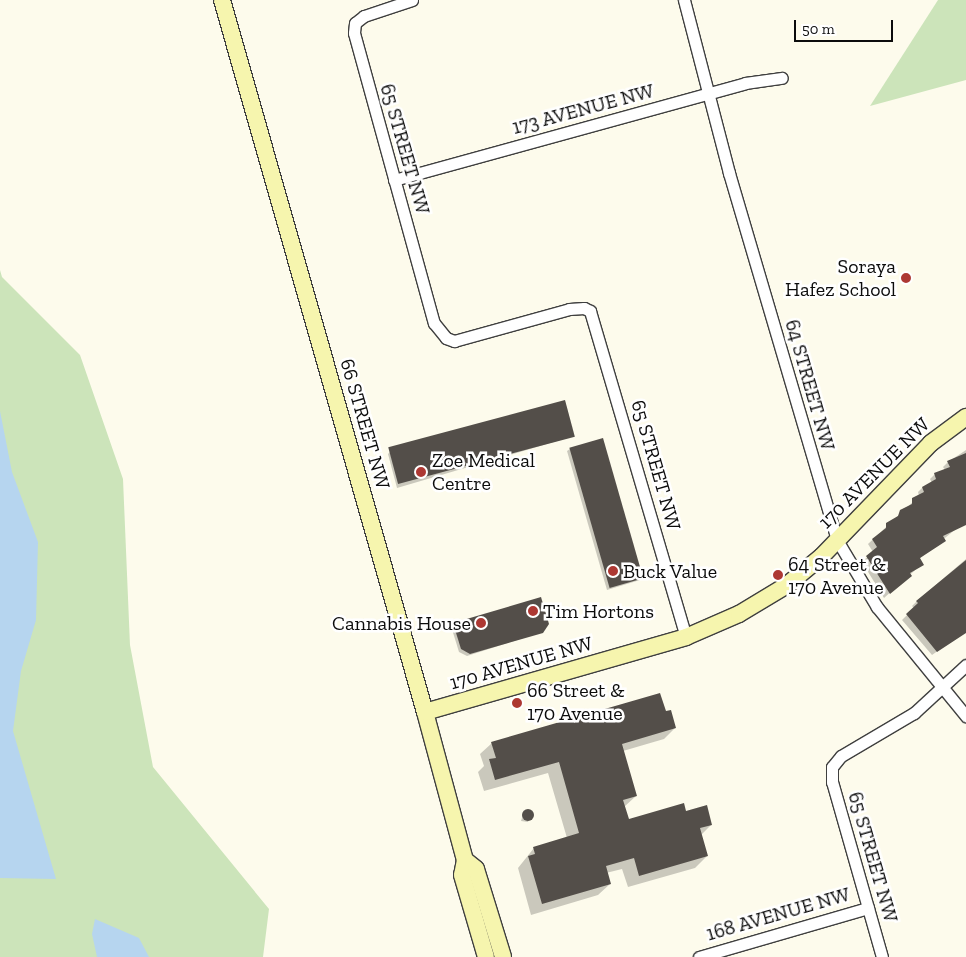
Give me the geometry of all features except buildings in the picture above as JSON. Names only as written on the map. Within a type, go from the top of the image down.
[{"type":"main road","name":"66 STREET NW","points":[[222,0],[425,712],[465,860],[462,875],[486,957]]},
{"type":"main road","name":"170 AVENUE NW","points":[[425,712],[686,637],[714,626],[764,600],[804,570],[931,443],[966,417]]},
{"type":"main road","name":"66 STREET NW","points":[[465,860],[476,869],[502,957]]},
{"type":"street","name":"65 STREET NW","points":[[412,0],[376,10],[356,24],[356,44],[434,323],[446,338],[464,339],[569,308],[584,308],[594,319],[686,637]]},
{"type":"street","name":"64 STREET NW","points":[[684,0],[710,93],[729,173],[836,540],[877,607],[966,716]]},
{"type":"street","name":"173 AVENUE NW","points":[[394,180],[745,83],[782,78]]},
{"type":"street","points":[[943,688],[966,665]]},
{"type":"street","name":"65 STREET NW","points":[[882,957],[832,782],[832,767],[841,756],[901,723],[943,688]]},
{"type":"street","name":"168 AVENUE NW","points":[[699,957],[868,908]]},
{"type":"green space","points":[[938,0],[966,0],[966,80],[870,106]]},
{"type":"green space","points":[[0,270],[2,277],[80,355],[123,479],[130,645],[153,767],[269,909],[263,957],[0,957]]},
{"type":"water","points":[[0,411],[12,472],[38,542],[36,620],[21,671],[13,731],[56,879],[0,878]]},
{"type":"water","points":[[95,919],[139,938],[149,957],[97,957],[92,934]]},
{"type":"place","name":"Soraya Hafez School","points":[[906,278]]},
{"type":"place","name":"Zoe Medical Centre","points":[[421,472]]},
{"type":"place","name":"Buck Value","points":[[613,571]]},
{"type":"place","name":"64 Street & 170 Avenue","points":[[778,575]]},
{"type":"place","name":"Tim Hortons","points":[[533,611]]},
{"type":"place","name":"Cannabis House","points":[[481,623]]},
{"type":"place","name":"66 Street & 170 Avenue","points":[[517,703]]}]
